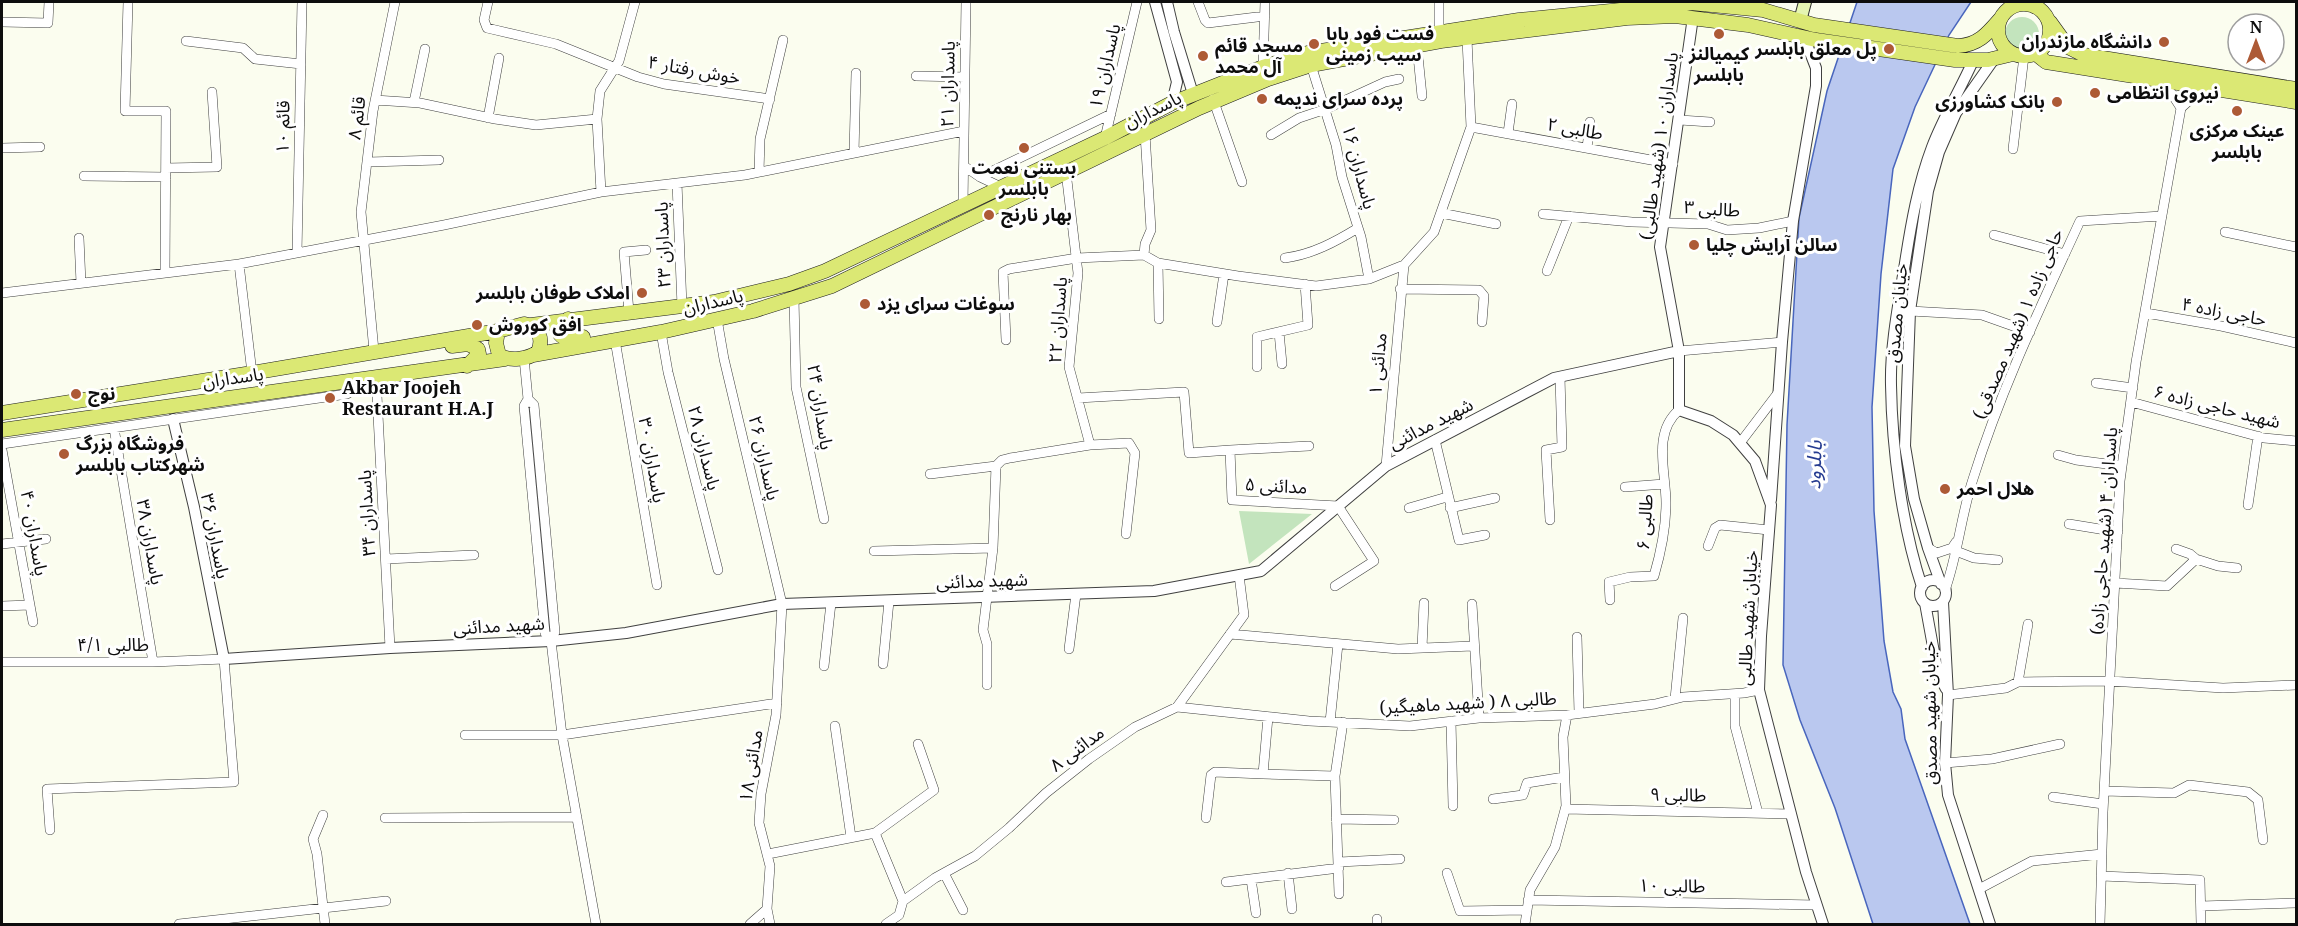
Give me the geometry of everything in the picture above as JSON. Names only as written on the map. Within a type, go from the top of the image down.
[{"type":"main road","name":"پاسداران","points":[[529,356],[656,333],[717,319],[832,286],[1199,108],[1212,94],[1263,67],[1308,53],[1626,5],[1696,2],[1759,6],[1807,23],[1956,53]]},
{"type":"main road","points":[[1694,17],[1696,2]]},
{"type":"main road","points":[[1805,2],[1807,23]]},
{"type":"main road","points":[[2047,12],[2049,39],[2043,49],[2024,55],[1973,61],[1956,53],[1982,39],[2016,3],[2031,4],[2047,12],[2067,47],[2085,55],[2296,89]]},
{"type":"main road","name":"پاسداران","points":[[531,325],[682,306],[749,294],[798,281],[825,271],[1193,94],[1212,94],[1311,65],[1467,39],[1627,18],[1675,16],[1748,25],[1810,39],[1956,53]]},
{"type":"main road","points":[[2001,18],[1998,29],[2004,47],[2046,62],[2296,102]]},
{"type":"main road","points":[[1193,94],[1199,108]]},
{"type":"main road","points":[[568,319],[560,325],[558,331],[560,336],[566,339],[626,332],[656,333]]},
{"type":"main road","points":[[515,325],[531,325],[537,330],[541,341],[538,351],[529,356],[505,359],[499,355],[496,348],[498,331],[515,325]]},
{"type":"main road","name":"پاسداران","points":[[2,413],[498,331]]},
{"type":"main road","points":[[395,347],[419,348],[468,344],[478,349],[479,354],[467,366]]},
{"type":"main road","name":"پاسداران","points":[[2,430],[76,427],[376,376],[467,366],[505,359]]},
{"type":"street","points":[[2,22],[48,23],[49,2]]},
{"type":"street","points":[[128,2],[125,111],[166,111],[165,273]]},
{"type":"street","name":"قائم ۱۰","points":[[297,253],[302,2]]},
{"type":"street","name":"قائم ۸","points":[[374,351],[361,212],[375,100],[395,2]]},
{"type":"street","name":"خوش رفتار ۴","points":[[488,2],[484,20],[487,28],[556,44],[614,68],[664,84],[770,99]]},
{"type":"street","points":[[601,192],[597,119],[600,91],[619,61],[635,2]]},
{"type":"street","name":"پاسداران ۲۱","points":[[963,205],[966,2]]},
{"type":"street","name":"پاسداران ۱۹","points":[[1105,138],[1137,2]]},
{"type":"street","points":[[1155,2],[1177,82],[1172,103]]},
{"type":"street","points":[[1167,2],[1193,94]]},
{"type":"street","points":[[1198,2],[1205,20],[1213,24],[1264,15]]},
{"type":"street","points":[[1263,67],[1265,2]]},
{"type":"street","points":[[1438,32],[1439,2]]},
{"type":"street","name":"پاسداران ۱۰ (شهید طالبی)","points":[[1679,351],[1660,247],[1694,17]]},
{"type":"street","points":[[1006,340],[1003,272],[1010,269],[1077,258],[1144,255],[1158,263],[1316,286],[1369,279],[1404,265],[1434,232],[1471,126],[1467,39]]},
{"type":"street","points":[[1771,505],[1782,342],[1794,220],[1816,86],[1816,68],[1810,39]]},
{"type":"street","points":[[759,172],[760,139],[783,40]]},
{"type":"street","points":[[186,41],[243,48],[255,59],[301,64]]},
{"type":"street","points":[[1417,46],[1422,96]]},
{"type":"street","points":[[414,102],[425,49]]},
{"type":"street","points":[[2013,150],[2024,55]]},
{"type":"street","points":[[488,118],[499,58]]},
{"type":"street","name":"خیابان مصدق","points":[[1943,587],[1928,548],[1914,499],[1905,446],[1910,311],[1928,191],[1939,152],[1967,94],[1994,59]]},
{"type":"street","name":"خیابان مصدق","points":[[1922,587],[1905,524],[1896,448],[1891,384],[1898,308],[1922,179],[1932,148],[1973,61]]},
{"type":"street","name":"پاسداران ۱۶","points":[[1311,65],[1336,145],[1342,177],[1358,228],[1369,279]]},
{"type":"street","points":[[854,153],[856,73]]},
{"type":"street","points":[[916,76],[965,78]]},
{"type":"street","points":[[1271,135],[1299,118],[1326,109],[1385,82],[1399,79]]},
{"type":"street","points":[[2160,82],[2181,108],[2203,88]]},
{"type":"street","points":[[84,176],[166,173],[216,167],[212,92]]},
{"type":"street","points":[[1212,94],[1242,182]]},
{"type":"street","points":[[375,100],[414,102],[488,118],[536,125],[597,119]]},
{"type":"street","points":[[1508,133],[1512,104]]},
{"type":"street","name":"پاسداران ۴ (شهید حاجی زاده)","points":[[2100,924],[2103,804],[2122,466],[2133,388],[2181,108]]},
{"type":"street","points":[[980,177],[1111,114]]},
{"type":"street","points":[[1680,120],[1710,122]]},
{"type":"street","points":[[1587,148],[1590,122]]},
{"type":"street","name":"طالبی ۲","points":[[1471,126],[1673,164]]},
{"type":"street","points":[[2,293],[239,264],[601,192],[759,172],[964,131]]},
{"type":"street","points":[[1144,255],[1145,244],[1151,230],[1145,134]]},
{"type":"street","points":[[2,148],[40,147]]},
{"type":"street","points":[[368,162],[439,160]]},
{"type":"street","points":[[964,166],[1001,187]]},
{"type":"street","name":"پاسداران ۲۲","points":[[1066,172],[1078,273],[1070,366],[1090,445]]},
{"type":"street","name":"پاسداران ۲۳","points":[[677,183],[682,306]]},
{"type":"street","points":[[1441,213],[1496,224]]},
{"type":"street","name":"طالبی ۳","points":[[1543,214],[1632,222],[1708,224],[1727,230],[1759,228],[1794,220]]},
{"type":"street","points":[[1547,271],[1569,216]]},
{"type":"street","name":"حاجی زاده ۱ (شهید مصدقی)","points":[[1943,587],[1953,567],[1972,480],[2007,382],[2080,221],[2162,216]]},
{"type":"street","points":[[1285,258],[1304,255],[1333,243],[1358,228]]},
{"type":"street","points":[[2225,232],[2296,247]]},
{"type":"street","points":[[1994,235],[2065,254]]},
{"type":"street","points":[[78,238],[81,283]]},
{"type":"street","points":[[629,312],[624,252],[646,250]]},
{"type":"street","points":[[1158,263],[1159,319]]},
{"type":"street","points":[[239,264],[252,373]]},
{"type":"street","name":"مدائنی ۱","points":[[1386,466],[1404,265]]},
{"type":"street","points":[[1217,322],[1224,274]]},
{"type":"street","points":[[1257,367],[1257,337],[1308,325],[1305,284]]},
{"type":"street","points":[[1401,289],[1479,290],[1484,296],[1482,322]]},
{"type":"street","name":"پاسداران ۲۴","points":[[794,298],[796,387],[824,519]]},
{"type":"street","points":[[1898,308],[1910,311],[1982,315],[2030,332]]},
{"type":"street","name":"حاجی زاده ۴","points":[[2146,314],[2221,326],[2296,343]]},
{"type":"street","name":"پاسداران ۲۶","points":[[717,319],[724,359],[782,604]]},
{"type":"street","points":[[1279,332],[1282,364]]},
{"type":"street","name":"پاسداران ۲۸","points":[[656,333],[668,372],[717,570]]},
{"type":"street","name":"پاسداران ۳۰","points":[[615,340],[657,585]]},
{"type":"street","points":[[1678,410],[1679,351],[1782,342]]},
{"type":"street","name":"شهید مدائنی","points":[[224,659],[390,648],[551,641],[626,633],[782,604],[1154,591],[1262,571],[1386,466],[1435,440],[1554,378],[1679,351]]},
{"type":"street","points":[[529,356],[528,399],[524,406],[545,633],[551,641],[562,735],[596,924]]},
{"type":"street","points":[[2,444],[76,427],[114,428],[347,394],[376,376]]},
{"type":"street","name":"پاسداران ۳۴","points":[[376,376],[390,648]]},
{"type":"street","points":[[1550,520],[1546,450],[1562,447],[1560,377]]},
{"type":"street","points":[[2096,383],[2133,388]]},
{"type":"street","points":[[1078,398],[1184,392],[1189,453],[1309,446]]},
{"type":"street","points":[[1740,444],[1778,393]]},
{"type":"street","name":"شهید حاجی زاده ۶","points":[[2131,402],[2258,436],[2296,441]]},
{"type":"street","name":"خیابان شهید طالبی","points":[[1678,410],[1711,421],[1733,435],[1755,461],[1771,505],[1759,690],[1791,814],[1823,924]]},
{"type":"street","name":"طالبی ۶","points":[[1610,600],[1609,582],[1630,577],[1654,576],[1663,544],[1666,502],[1662,465],[1664,436],[1669,418],[1678,410]]},
{"type":"street","name":"پاسداران ۳۶","points":[[173,419],[194,507],[224,659]]},
{"type":"street","name":"پاسداران ۳۸","points":[[114,428],[153,662]]},
{"type":"street","points":[[2248,505],[2258,436]]},
{"type":"street","points":[[1435,440],[1459,540],[1485,536]]},
{"type":"street","points":[[930,474],[996,466],[1002,460],[1090,445],[1129,442],[1135,453],[1126,534]]},
{"type":"street","name":"پاسداران ۴۰","points":[[2,450],[33,622]]},
{"type":"street","name":"مدائنی ۵","points":[[1230,450],[1232,501],[1338,506]]},
{"type":"street","points":[[2058,454],[2076,460],[2122,466]]},
{"type":"street","points":[[987,685],[987,644],[982,630],[993,548],[996,466]]},
{"type":"street","points":[[1625,487],[1664,484]]},
{"type":"street","points":[[1409,508],[1447,497]]},
{"type":"street","points":[[1450,508],[1495,498]]},
{"type":"street","points":[[1335,586],[1374,561],[1338,506]]},
{"type":"street","points":[[2069,524],[2118,532]]},
{"type":"street","points":[[1708,546],[1715,528],[1720,525],[1769,530]]},
{"type":"street","points":[[1928,548],[1937,553],[1952,548],[1958,537]]},
{"type":"street","points":[[2,544],[46,539]]},
{"type":"street","points":[[874,551],[993,548]]},
{"type":"street","points":[[2176,549],[2218,566],[2237,568]]},
{"type":"street","points":[[1956,551],[1974,558],[1998,560]]},
{"type":"street","points":[[386,559],[474,555]]},
{"type":"street","points":[[2115,583],[2167,586],[2196,559]]},
{"type":"street","name":"مدائنی ۸","points":[[886,924],[899,915],[903,900],[975,856],[1046,793],[1089,759],[1135,727],[1177,707],[1244,615],[1239,575]]},
{"type":"street","points":[[1931,581],[1943,587],[1946,596],[1943,602],[1932,606],[1921,598],[1922,587],[1931,581]]},
{"type":"street","points":[[1069,649],[1076,594]]},
{"type":"street","points":[[882,664],[889,601]]},
{"type":"street","name":"خیابان شهید مصدق","points":[[1943,602],[1948,695],[1945,763],[1948,795],[1990,924]]},
{"type":"street","points":[[824,666],[831,603]]},
{"type":"street","points":[[1422,648],[1424,603]]},
{"type":"street","points":[[1925,603],[1938,674],[1948,695],[2006,688],[2018,682],[2110,681],[2223,688],[2296,685]]},
{"type":"street","name":"مدائنی ۱۸","points":[[770,924],[767,909],[770,866],[759,823],[761,794],[777,703],[782,604]]},
{"type":"street","points":[[1472,604],[1479,718]]},
{"type":"street","points":[[2,606],[30,605]]},
{"type":"street","points":[[1675,699],[1683,618]]},
{"type":"street","points":[[2018,682],[2028,624]]},
{"type":"street","points":[[1230,634],[1398,649],[1473,646]]},
{"type":"street","points":[[1577,637],[1579,713]]},
{"type":"street","points":[[1330,722],[1338,644]]},
{"type":"street","points":[[50,830],[47,789],[234,782],[224,659]]},
{"type":"street","name":"طالبی ۴/۱","points":[[2,662],[153,662],[224,659]]},
{"type":"street","name":"طالبی ۸ ( شهید ماهیگیر)","points":[[1177,707],[1268,717],[1410,726],[1479,718],[1567,715],[1655,704],[1675,699],[1759,690]]},
{"type":"street","points":[[1735,694],[1736,726],[1758,813]]},
{"type":"street","points":[[465,735],[562,735],[777,703]]},
{"type":"street","points":[[1525,924],[1530,890],[1555,847],[1565,810],[1563,737],[1567,715]]},
{"type":"street","points":[[1263,774],[1268,717]]},
{"type":"street","points":[[1451,721],[1453,806]]},
{"type":"street","points":[[1339,894],[1335,776],[1343,722]]},
{"type":"street","points":[[835,726],[851,837]]},
{"type":"street","points":[[768,854],[875,833],[934,790],[918,744]]},
{"type":"street","points":[[1945,763],[1992,759],[2060,744]]},
{"type":"street","points":[[1206,818],[1210,780],[1215,772],[1335,776]]},
{"type":"street","points":[[1493,799],[1523,795],[1527,783],[1564,777]]},
{"type":"street","points":[[2104,791],[2174,793],[2189,785],[2248,792],[2258,800],[2263,840]]},
{"type":"street","points":[[2054,797],[2103,804]]},
{"type":"street","name":"طالبی ۹","points":[[1565,810],[1791,814]]},
{"type":"street","points":[[323,815],[313,838],[325,924]]},
{"type":"street","points":[[385,818],[577,817]]},
{"type":"street","points":[[1336,819],[1394,820]]},
{"type":"street","points":[[875,833],[903,900]]},
{"type":"street","points":[[1978,889],[2032,861],[2102,854]]},
{"type":"street","points":[[1226,882],[1339,865],[1401,860]]},
{"type":"street","points":[[945,873],[963,910]]},
{"type":"street","points":[[1288,873],[1292,909]]},
{"type":"street","name":"طالبی ۱۰","points":[[1447,873],[1460,911],[1527,905],[1816,904]]},
{"type":"street","points":[[2101,876],[2200,880],[2201,924]]},
{"type":"street","points":[[1251,879],[1256,913]]},
{"type":"street","points":[[179,924],[386,902]]},
{"type":"street","points":[[2201,906],[2296,903]]},
{"type":"street","points":[[750,924],[767,909]]},
{"type":"green space","points":[[2022,17],[2034,22],[2039,34],[2034,46],[2022,51],[2010,46],[2005,34],[2010,22]]},
{"type":"green space","points":[[1239,511],[1312,514],[1249,564]]},
{"type":"water","name":"بابلرود","points":[[1857,2],[1971,2],[1949,35],[1915,107],[1893,169],[1881,274],[1872,407],[1874,511],[1884,641],[1893,692],[1901,709],[1905,739],[1970,924],[1873,924],[1835,808],[1800,720],[1783,665],[1787,425],[1799,218],[1827,91]]},
{"type":"place","name":"کیمیالنز بابلسر","points":[[1719,34]]},
{"type":"place","name":"دانشگاه مازندران","points":[[2164,42]]},
{"type":"place","name":"فست فود بابا سیب زمینی","points":[[1314,44]]},
{"type":"place","name":"پل معلق بابلسر","points":[[1889,49]]},
{"type":"place","name":"مسجد قائم آل محمد","points":[[1203,56]]},
{"type":"place","name":"نیروی انتظامی","points":[[2095,93]]},
{"type":"place","name":"پرده سرای ندیمه","points":[[1262,99]]},
{"type":"place","name":"بانک کشاورزی","points":[[2057,102]]},
{"type":"place","name":"عینک مرکزی بابلسر","points":[[2237,111]]},
{"type":"place","name":"بستنی نعمت بابلسر","points":[[1024,148]]},
{"type":"place","name":"بهار نارنج","points":[[989,215]]},
{"type":"place","name":"سالن آرایش چلیا","points":[[1694,245]]},
{"type":"place","name":"املاک طوفان بابلسر","points":[[642,293]]},
{"type":"place","name":"سوغات سرای یزد","points":[[865,304]]},
{"type":"place","name":"افق کوروش","points":[[477,325]]},
{"type":"place","name":"نوج","points":[[76,394]]},
{"type":"place","name":"Akbar Joojeh Restaurant H.A.J","points":[[330,398]]},
{"type":"place","name":"فروشگاه بزرگ شهرکتاب بابلسر","points":[[64,454]]},
{"type":"place","name":"هلال احمر","points":[[1945,489]]}]
